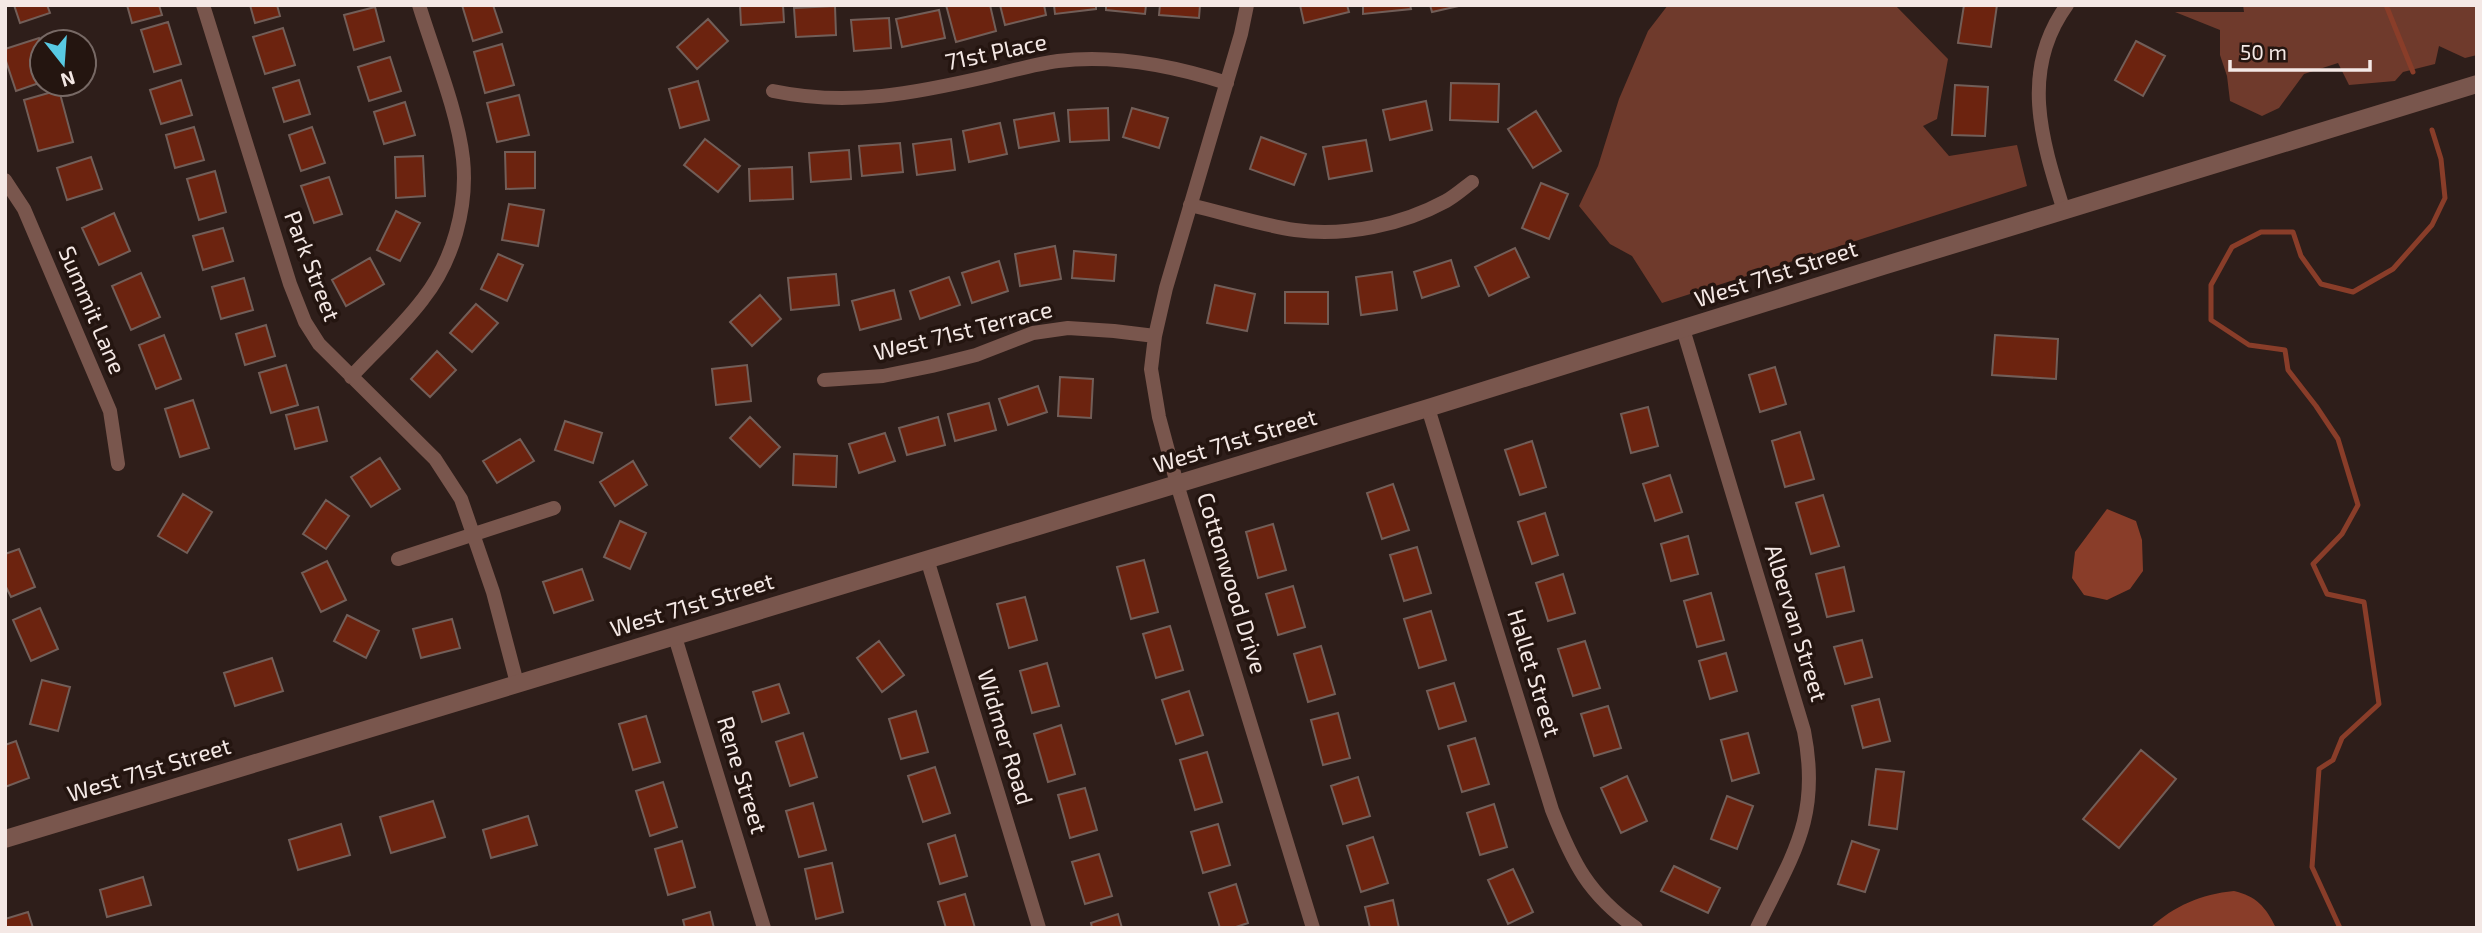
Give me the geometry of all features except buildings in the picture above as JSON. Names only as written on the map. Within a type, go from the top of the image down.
[{"type":"street","name":"Park Street","points":[[203,5],[290,284],[305,322],[319,344],[435,459],[461,499],[493,592],[516,683]]},
{"type":"street","points":[[351,377],[424,299],[449,254],[459,219],[463,195],[457,127],[419,5]]},
{"type":"street","name":"Cottonwood Drive","points":[[1247,5],[1227,83],[1166,288],[1151,369],[1159,417],[1177,484],[1313,928]]},
{"type":"street","points":[[2064,211],[2046,148],[2037,102],[2043,58],[2055,22],[2067,5]]},
{"type":"street","name":"71st Place","points":[[773,92],[798,97],[846,100],[905,95],[1057,61],[1105,59],[1195,73],[1227,83]]},
{"type":"street","name":"West 71st Street","points":[[5,839],[1428,408],[2477,84]]},
{"type":"street","name":"Summit Lane","points":[[5,180],[24,209],[110,411],[118,464]]},
{"type":"street","points":[[1190,205],[1294,230],[1329,232],[1364,229],[1404,218],[1447,201],[1472,182]]},
{"type":"street","name":"West 71st Terrace","points":[[824,380],[883,376],[932,366],[976,355],[1033,333],[1068,328],[1155,337]]},
{"type":"street","name":"Albervan Street","points":[[1683,330],[1810,757],[1811,788],[1805,823],[1798,844],[1757,928]]},
{"type":"street","name":"Hallet Street","points":[[1428,408],[1552,810],[1569,854],[1604,901],[1636,928]]},
{"type":"street","points":[[398,559],[554,508]]},
{"type":"street","name":"Widmer Road","points":[[927,559],[1039,928]]},
{"type":"street","name":"Rene Street","points":[[675,637],[764,928]]},
{"type":"shaded area","points":[[1668,5],[1895,5],[1948,59],[1937,119],[1923,126],[1949,156],[2017,145],[2027,186],[1662,303],[1632,256],[1610,244],[1579,206],[1598,166],[1619,99],[1648,31]]},
{"type":"shaded area","points":[[2243,5],[2477,5],[2477,55],[2465,58],[2439,46],[2435,64],[2403,72],[2395,81],[2349,85],[2338,63],[2304,74],[2279,108],[2262,116],[2230,101],[2227,76],[2220,55],[2220,30],[2175,12],[2244,12]]},
{"type":"shaded area","points":[[2107,509],[2136,521],[2142,540],[2143,571],[2130,589],[2107,600],[2084,595],[2072,578],[2075,552]]},
{"type":"shaded area","points":[[2234,891],[2260,904],[2276,928],[2150,928],[2189,902]]},
{"type":"waterway","points":[[2386,5],[2413,72]]},
{"type":"waterway","points":[[2340,928],[2312,867],[2319,769],[2333,760],[2342,738],[2379,704],[2364,602],[2327,594],[2313,564],[2342,534],[2358,505],[2338,439],[2288,370],[2285,350],[2249,345],[2211,320],[2211,285],[2232,247],[2261,232],[2293,232],[2301,256],[2321,284],[2353,292],[2393,269],[2432,225],[2445,198],[2441,159],[2432,130]]}]
